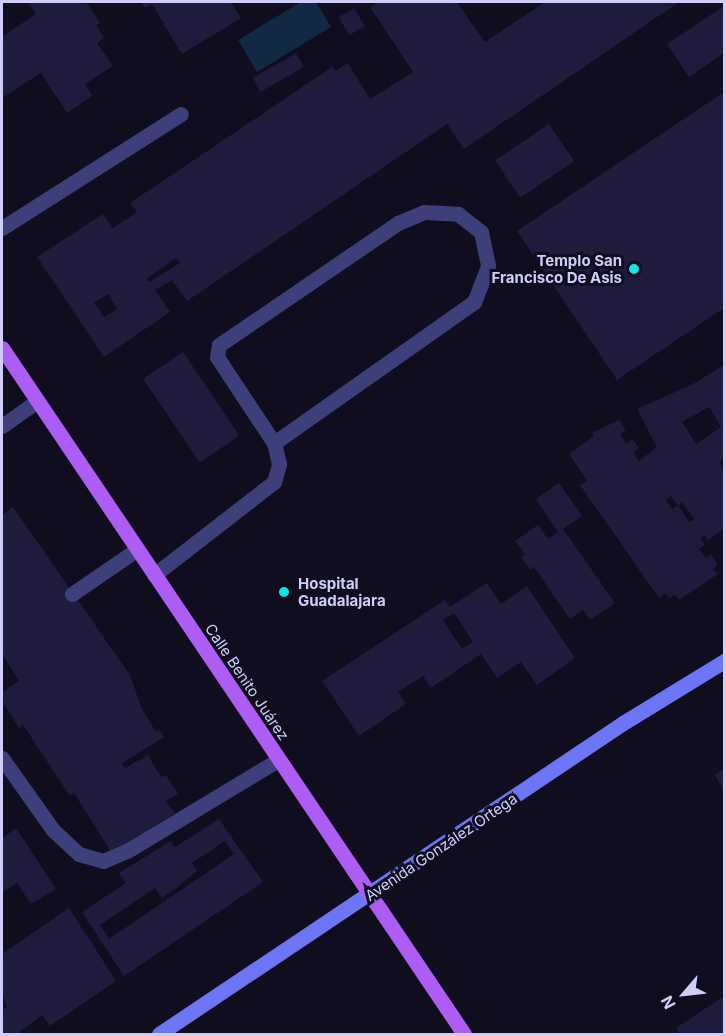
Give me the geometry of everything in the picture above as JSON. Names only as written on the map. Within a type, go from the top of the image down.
[{"type":"main road","name":"Calle Benito Juárez","points":[[2,348],[464,1035]]},
{"type":"street","name":"Avenida González Ortega","points":[[159,1035],[369,896],[623,723],[724,661]]},
{"type":"lane","points":[[2,228],[181,114]]},
{"type":"lane","points":[[154,575],[274,482],[279,464],[274,443],[217,357],[219,345],[407,219],[423,212],[458,214],[481,232],[488,266],[474,302],[274,443]]},
{"type":"lane","points":[[2,426],[37,401]]},
{"type":"lane","points":[[72,594],[136,550]]},
{"type":"lane","points":[[2,758],[53,830],[79,854],[103,861],[137,846],[278,760]]},
{"type":"water","points":[[301,2],[316,2],[331,27],[257,72],[238,40]]},
{"type":"building","points":[[28,2],[86,2],[100,23],[96,25],[104,38],[97,43],[113,66],[85,84],[92,96],[67,113],[41,73],[2,98],[2,37],[36,14]]},
{"type":"building","points":[[141,2],[231,2],[241,18],[182,54],[152,4],[145,8]]},
{"type":"building","points":[[379,2],[457,2],[485,42],[545,2],[679,2],[464,149],[447,124],[187,301],[172,280],[155,290],[170,312],[104,357],[37,257],[103,214],[113,228],[137,212],[130,203],[332,67],[336,71],[348,63],[370,99],[413,72],[370,7]],"holes":[[[176,258],[180,263],[149,282],[147,278]],[[108,294],[117,309],[104,317],[94,303]]]},
{"type":"building","points":[[724,6],[724,53],[689,77],[667,44]]},
{"type":"building","points":[[354,8],[365,26],[349,35],[339,17]]},
{"type":"building","points":[[296,53],[304,67],[261,92],[253,78]]},
{"type":"building","name":"Templo San Francisco De Asis","points":[[724,92],[724,308],[617,380],[517,231]]},
{"type":"building","points":[[549,124],[574,161],[520,198],[495,160]]},
{"type":"building","points":[[183,352],[239,436],[200,463],[143,379]]},
{"type":"building","points":[[724,365],[724,458],[719,462],[724,470],[724,528],[708,540],[705,535],[700,538],[705,545],[699,549],[706,558],[711,554],[718,565],[713,569],[718,574],[679,600],[675,595],[669,599],[665,593],[659,598],[580,485],[587,481],[569,454],[594,436],[592,433],[619,420],[626,430],[620,434],[626,444],[632,439],[639,448],[633,452],[639,461],[657,447],[637,409],[693,384]],"holes":[[[709,407],[721,427],[696,444],[682,422]],[[671,496],[678,505],[672,509],[666,500]],[[682,502],[694,519],[689,522],[678,506]]]},
{"type":"building","points":[[559,483],[582,516],[563,529],[615,603],[590,620],[583,610],[570,619],[534,567],[531,570],[521,557],[525,554],[515,541],[538,525],[548,539],[558,532],[536,499]]},
{"type":"building","points":[[13,507],[130,675],[141,707],[156,732],[160,730],[164,737],[122,763],[125,768],[148,755],[161,777],[166,775],[178,794],[166,801],[175,813],[112,853],[74,793],[70,796],[23,725],[19,728],[2,701],[2,692],[19,681],[2,654],[2,515]]},
{"type":"building","points":[[487,583],[501,604],[527,586],[575,658],[537,685],[521,662],[497,678],[481,654],[431,688],[423,676],[398,692],[406,704],[359,736],[322,681],[445,600],[450,607]],"holes":[[[454,613],[473,642],[462,649],[443,620]]]},
{"type":"building","points":[[724,768],[724,791],[715,775]]},
{"type":"building","points":[[219,819],[263,882],[124,976],[82,912],[126,883],[119,873],[171,841],[175,847]],"holes":[[[225,841],[234,854],[109,939],[100,925],[155,888],[162,898],[197,871],[192,863]]]},
{"type":"building","points":[[16,828],[56,889],[31,904],[17,883],[2,893],[2,838]]},
{"type":"building","points":[[69,908],[116,981],[50,1026],[42,1015],[17,1034],[2,1034],[2,1009],[7,1007],[2,994],[2,954]]},
{"type":"building","points":[[724,996],[724,1034],[680,1034],[676,1028]]},
{"type":"place","name":"Templo San Francisco De Asis","points":[[634,269]]},
{"type":"place","name":"Hospital Guadalajara","points":[[284,592]]}]
